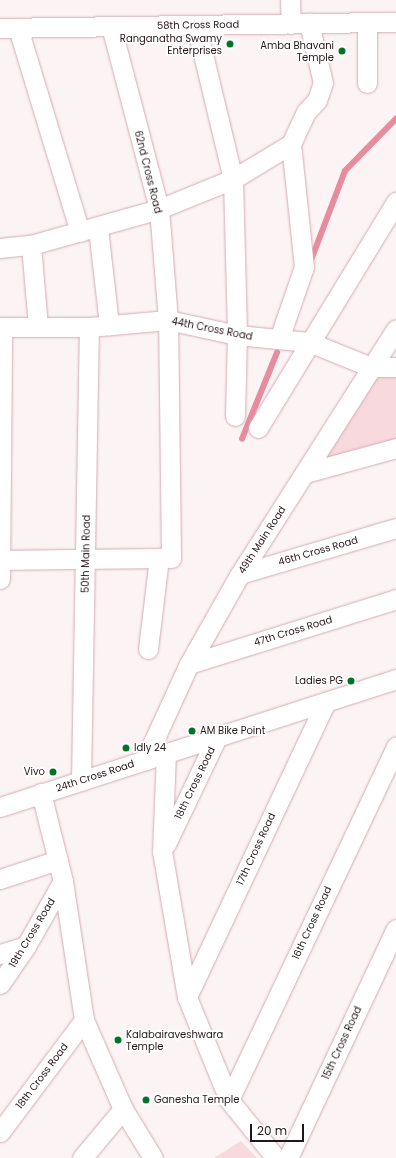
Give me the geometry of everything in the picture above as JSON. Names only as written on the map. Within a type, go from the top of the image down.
[{"type":"street","points":[[0,248],[31,245],[89,230],[159,209],[233,179],[290,144],[306,112],[317,100],[323,82],[290,0]]},
{"type":"street","points":[[367,22],[367,83]]},
{"type":"street","name":"58th Cross Road","points":[[9,28],[396,22]]},
{"type":"street","points":[[196,25],[233,179],[236,335],[234,416]]},
{"type":"street","name":"62nd Cross Road","points":[[111,26],[159,209],[168,320],[170,558],[159,558]]},
{"type":"street","points":[[9,28],[89,230],[108,325]]},
{"type":"street","points":[[279,339],[304,267],[290,144]]},
{"type":"street","points":[[258,428],[309,342],[396,202]]},
{"type":"street","points":[[31,245],[38,327]]},
{"type":"street","name":"44th Cross Road","points":[[1,327],[89,327],[168,320],[236,335],[309,342],[371,367],[396,367]]},
{"type":"street","points":[[0,579],[1,327]]},
{"type":"street","name":"50th Main Road","points":[[81,781],[89,327]]},
{"type":"street","name":"49th Main Road","points":[[145,760],[189,664],[240,574],[396,329]]},
{"type":"street","points":[[305,474],[396,448]]},
{"type":"street","name":"46th Cross Road","points":[[240,574],[396,528]]},
{"type":"street","points":[[0,560],[159,558],[148,649]]},
{"type":"street","name":"47th Cross Road","points":[[189,664],[396,599]]},
{"type":"street","name":"24th Cross Road","points":[[0,807],[396,679]]},
{"type":"street","name":"17th Cross Road","points":[[187,996],[326,702]]},
{"type":"street","name":"18th Cross Road","points":[[162,851],[217,737]]},
{"type":"street","name":"16th Cross Road","points":[[229,1100],[396,746]]},
{"type":"street","points":[[166,753],[162,851],[187,996],[229,1100],[276,1158]]},
{"type":"street","points":[[41,793],[62,881],[84,1020],[123,1109],[153,1158]]},
{"type":"street","points":[[0,879],[58,860]]},
{"type":"street","name":"19th Cross Road","points":[[0,984],[26,946],[62,881]]},
{"type":"street","name":"15th Cross Road","points":[[288,1158],[396,929]]},
{"type":"street","points":[[0,954],[26,946]]},
{"type":"street","name":"18th Cross Road","points":[[0,1132],[84,1020]]},
{"type":"street","points":[[82,1158],[123,1109]]},
{"type":"shaded area","points":[[396,371],[396,444],[317,467],[371,372]]},
{"type":"shaded area","points":[[241,1141],[257,1158],[214,1158]]},
{"type":"waterway","points":[[310,263],[345,171],[396,119]]},
{"type":"waterway","points":[[242,439],[277,353]]},
{"type":"place","name":"Ranganatha Swamy Enterprises","points":[[230,44]]},
{"type":"place","name":"Amba Bhavani Temple","points":[[342,51]]},
{"type":"place","name":"Ladies PG","points":[[351,681]]},
{"type":"place","name":"AM Bike Point","points":[[192,731]]},
{"type":"place","name":"Idly 24","points":[[126,748]]},
{"type":"place","name":"Vivo","points":[[53,772]]},
{"type":"place","name":"Kalabairaveshwara Temple","points":[[118,1040]]},
{"type":"place","name":"Ganesha Temple","points":[[146,1100]]}]
